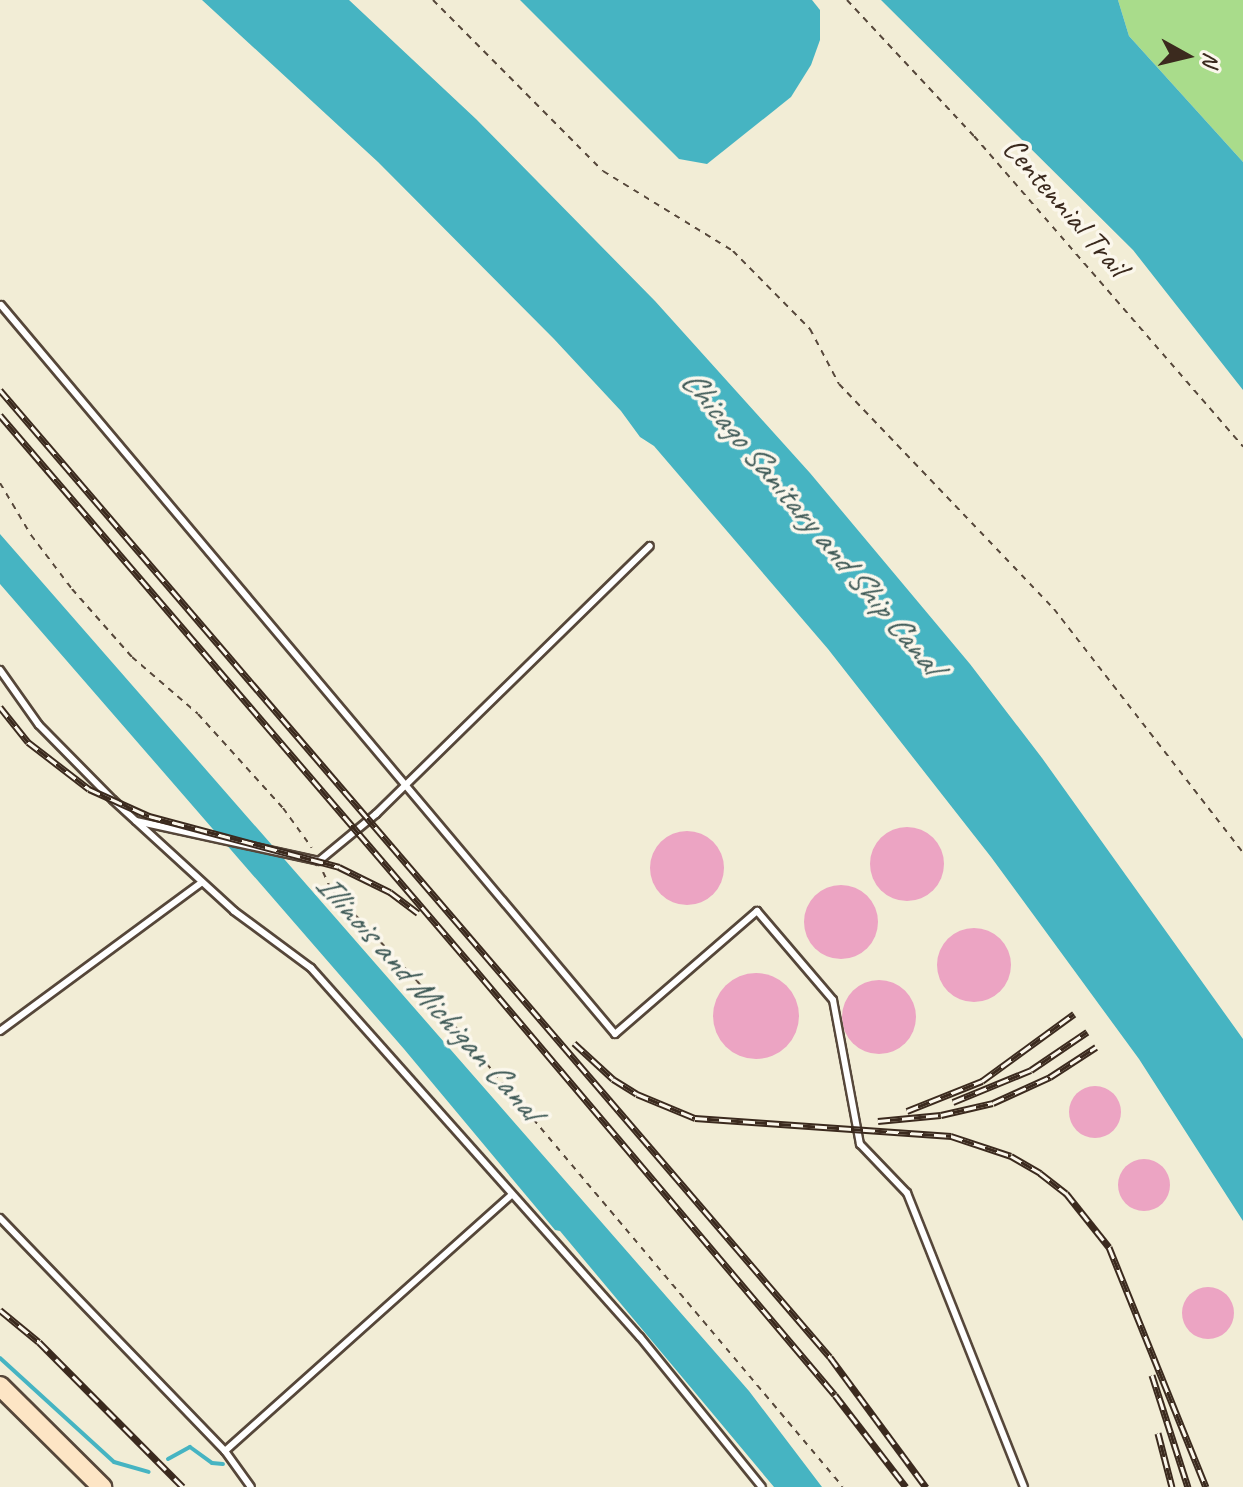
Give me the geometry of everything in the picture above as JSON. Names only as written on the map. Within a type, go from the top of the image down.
[{"type":"main road","points":[[0,1386],[102,1487]]},
{"type":"lane","points":[[1,305],[615,1034],[757,911],[833,1000],[860,1144],[907,1193],[1024,1487]]},
{"type":"lane","points":[[135,820],[319,861],[405,785],[650,546]]},
{"type":"lane","points":[[0,670],[39,725],[135,820],[234,911],[311,968],[640,1337],[762,1487]]},
{"type":"lane","points":[[0,1031],[202,882]]},
{"type":"lane","points":[[225,1451],[512,1194]]},
{"type":"lane","points":[[0,1218],[225,1451],[251,1487]]},
{"type":"path","points":[[433,0],[603,171],[733,251],[810,329],[839,384],[1054,609],[1243,853]]},
{"type":"path","name":"Centennial Trail","points":[[847,0],[974,136],[1243,447]]},
{"type":"path","points":[[0,483],[31,535],[72,589],[132,657],[182,698],[209,726],[300,828],[331,889],[417,981],[843,1487]]},
{"type":"green space","points":[[1118,0],[1243,0],[1243,162],[1129,36]]},
{"type":"water","name":"Chicago Sanitary and Ship Canal","points":[[202,0],[349,0],[476,119],[655,301],[810,473],[970,664],[1042,758],[1243,1039],[1243,1221],[1139,1059],[991,857],[828,649],[654,446],[640,437],[621,411],[554,339],[378,162]]},
{"type":"water","points":[[520,0],[812,0],[820,10],[820,40],[811,65],[791,97],[707,164],[679,159]]},
{"type":"water","points":[[881,0],[1118,0],[1129,36],[1243,162],[1243,390],[1133,250]]},
{"type":"water","name":"Illinois and Michigan Canal","points":[[0,534],[749,1391],[822,1487],[774,1487],[404,1049],[0,584]]},
{"type":"building","points":[[907,827],[928,833],[938,843],[944,864],[938,885],[928,895],[907,901],[886,895],[876,885],[870,864],[876,843],[886,833]]},
{"type":"building","points":[[687,831],[708,837],[718,847],[724,868],[718,889],[708,899],[687,905],[666,899],[656,889],[650,868],[656,847],[666,837]]},
{"type":"building","points":[[841,885],[862,891],[872,901],[878,922],[872,943],[862,953],[841,959],[820,953],[810,943],[804,922],[810,901],[820,891]]},
{"type":"building","points":[[974,928],[995,934],[1005,944],[1011,965],[1005,986],[995,996],[974,1002],[953,996],[943,986],[937,965],[943,944],[953,934]]},
{"type":"building","points":[[756,973],[772,977],[786,986],[795,1000],[799,1016],[795,1032],[786,1046],[772,1055],[756,1059],[740,1055],[726,1046],[717,1032],[713,1016],[717,1000],[726,986],[740,977]]},
{"type":"building","points":[[879,980],[900,986],[910,996],[916,1017],[910,1038],[900,1048],[879,1054],[858,1048],[848,1038],[842,1017],[848,996],[858,986]]},
{"type":"building","points":[[1095,1086],[1113,1094],[1121,1112],[1113,1130],[1095,1138],[1077,1130],[1069,1112],[1077,1094]]},
{"type":"building","points":[[1144,1159],[1162,1167],[1170,1185],[1162,1203],[1144,1211],[1126,1203],[1118,1185],[1126,1167]]},
{"type":"building","points":[[1208,1287],[1226,1295],[1234,1313],[1226,1331],[1208,1339],[1190,1331],[1182,1313],[1190,1295]]},
{"type":"waterway","points":[[0,1358],[114,1462],[149,1472]]},
{"type":"waterway","points":[[168,1459],[190,1447],[212,1463],[223,1464]]},
{"type":"railway","points":[[0,390],[830,1357],[926,1487]]},
{"type":"railway","points":[[0,415],[835,1395],[906,1487]]},
{"type":"railway","points":[[0,707],[28,742],[89,789],[149,816],[339,867],[390,892],[418,913]]},
{"type":"railway","points":[[907,1111],[982,1081],[1074,1014]]},
{"type":"railway","points":[[953,1102],[1031,1070],[1087,1032]]},
{"type":"railway","points":[[574,1043],[613,1079],[637,1094],[695,1118],[951,1136],[1011,1156],[1040,1173],[1066,1193],[1109,1247],[1206,1487]]},
{"type":"railway","points":[[878,1121],[941,1115],[993,1103],[1050,1077],[1096,1047]]},
{"type":"railway","points":[[0,1310],[39,1342],[183,1487]]},
{"type":"railway","points":[[1152,1375],[1188,1487]]},
{"type":"railway","points":[[1158,1433],[1172,1487]]}]
